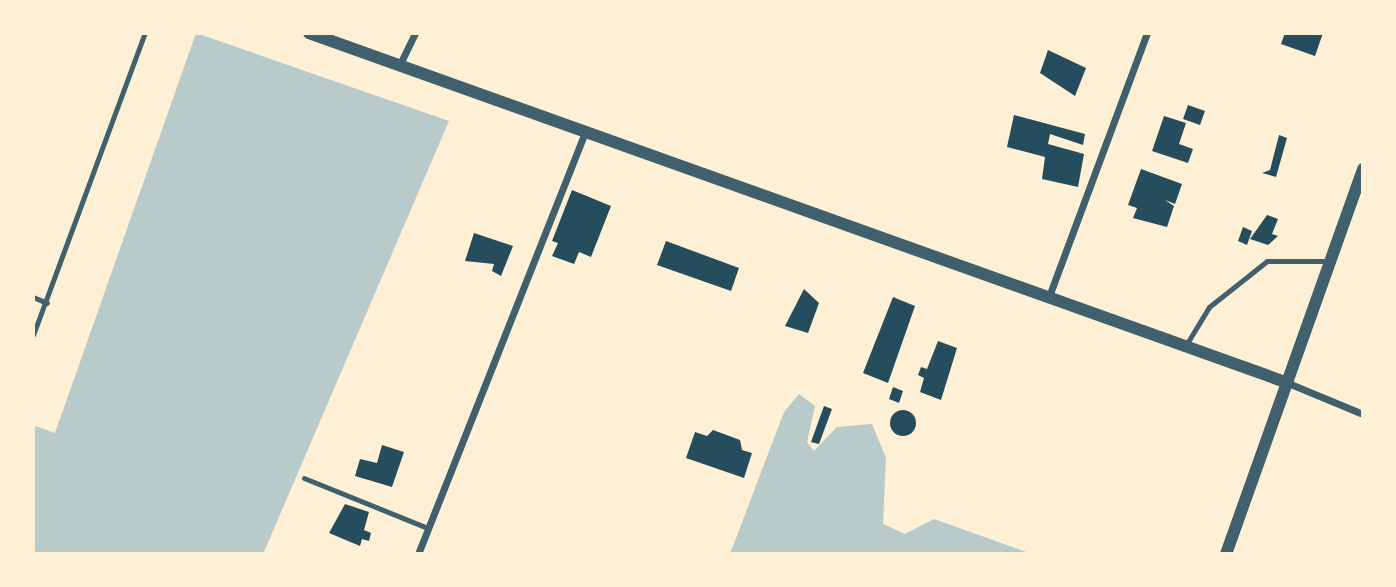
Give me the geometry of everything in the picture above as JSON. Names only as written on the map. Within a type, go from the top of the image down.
[{"type":"street","points":[[309,33],[1048,299],[1184,351],[1288,383],[1363,414]]},
{"type":"street","points":[[398,66],[415,33]]},
{"type":"street","points":[[1048,299],[1147,33]]},
{"type":"street","points":[[418,554],[425,527],[584,134]]},
{"type":"street","points":[[1226,554],[1363,169]]},
{"type":"lane","points":[[33,335],[145,33]]},
{"type":"lane","points":[[1184,351],[1209,307],[1237,279],[1266,261],[1330,261]]},
{"type":"lane","points":[[33,297],[47,303]]},
{"type":"lane","points":[[304,478],[425,527]]},
{"type":"shaded area","points":[[196,33],[449,121],[263,554],[33,554],[33,425],[55,433]]},
{"type":"shaded area","points":[[799,394],[815,406],[807,442],[814,451],[837,427],[872,424],[886,458],[883,524],[905,534],[934,519],[1032,554],[730,554],[784,412]]},
{"type":"building","points":[[1285,33],[1323,33],[1315,56],[1281,44]]},
{"type":"building","points":[[1048,50],[1086,68],[1075,96],[1040,73]]},
{"type":"building","points":[[1188,105],[1205,111],[1200,125],[1183,119]]},
{"type":"building","points":[[1014,115],[1085,134],[1083,145],[1050,134],[1048,144],[1084,154],[1078,187],[1042,179],[1045,157],[1007,147]]},
{"type":"building","points":[[1164,116],[1186,123],[1179,144],[1193,149],[1188,163],[1152,151]]},
{"type":"building","points":[[1279,135],[1287,138],[1276,177],[1262,173],[1270,170]]},
{"type":"building","points":[[1141,169],[1182,184],[1175,204],[1165,200],[1174,206],[1167,227],[1133,218],[1137,208],[1128,205]]},
{"type":"building","points":[[572,190],[611,206],[591,257],[579,252],[574,264],[552,256],[558,243],[552,241]]},
{"type":"building","points":[[1267,215],[1278,219],[1272,234],[1278,236],[1268,245],[1250,239]]},
{"type":"building","points":[[1243,227],[1252,231],[1247,245],[1238,241]]},
{"type":"building","points":[[474,233],[513,246],[501,276],[492,271],[494,264],[465,261]]},
{"type":"building","points":[[666,241],[739,268],[731,291],[657,265]]},
{"type":"building","points":[[804,289],[819,303],[808,333],[785,326]]},
{"type":"building","points":[[893,297],[915,306],[888,383],[863,373]]},
{"type":"building","points":[[938,341],[957,348],[941,400],[920,392],[924,378],[918,375],[921,367],[927,369]]},
{"type":"building","points":[[893,387],[903,391],[899,403],[889,399]]},
{"type":"building","points":[[824,406],[832,409],[819,444],[811,442]]},
{"type":"building","points":[[903,410],[912,414],[916,423],[912,432],[903,436],[894,432],[890,423],[894,414]]},
{"type":"building","points":[[713,430],[740,440],[742,450],[752,453],[744,478],[686,458],[695,432],[707,436]]},
{"type":"building","points":[[382,445],[404,452],[392,487],[355,476],[360,459],[377,463]]},
{"type":"building","points":[[345,504],[369,512],[364,530],[371,533],[369,541],[362,539],[360,546],[329,533]]}]
